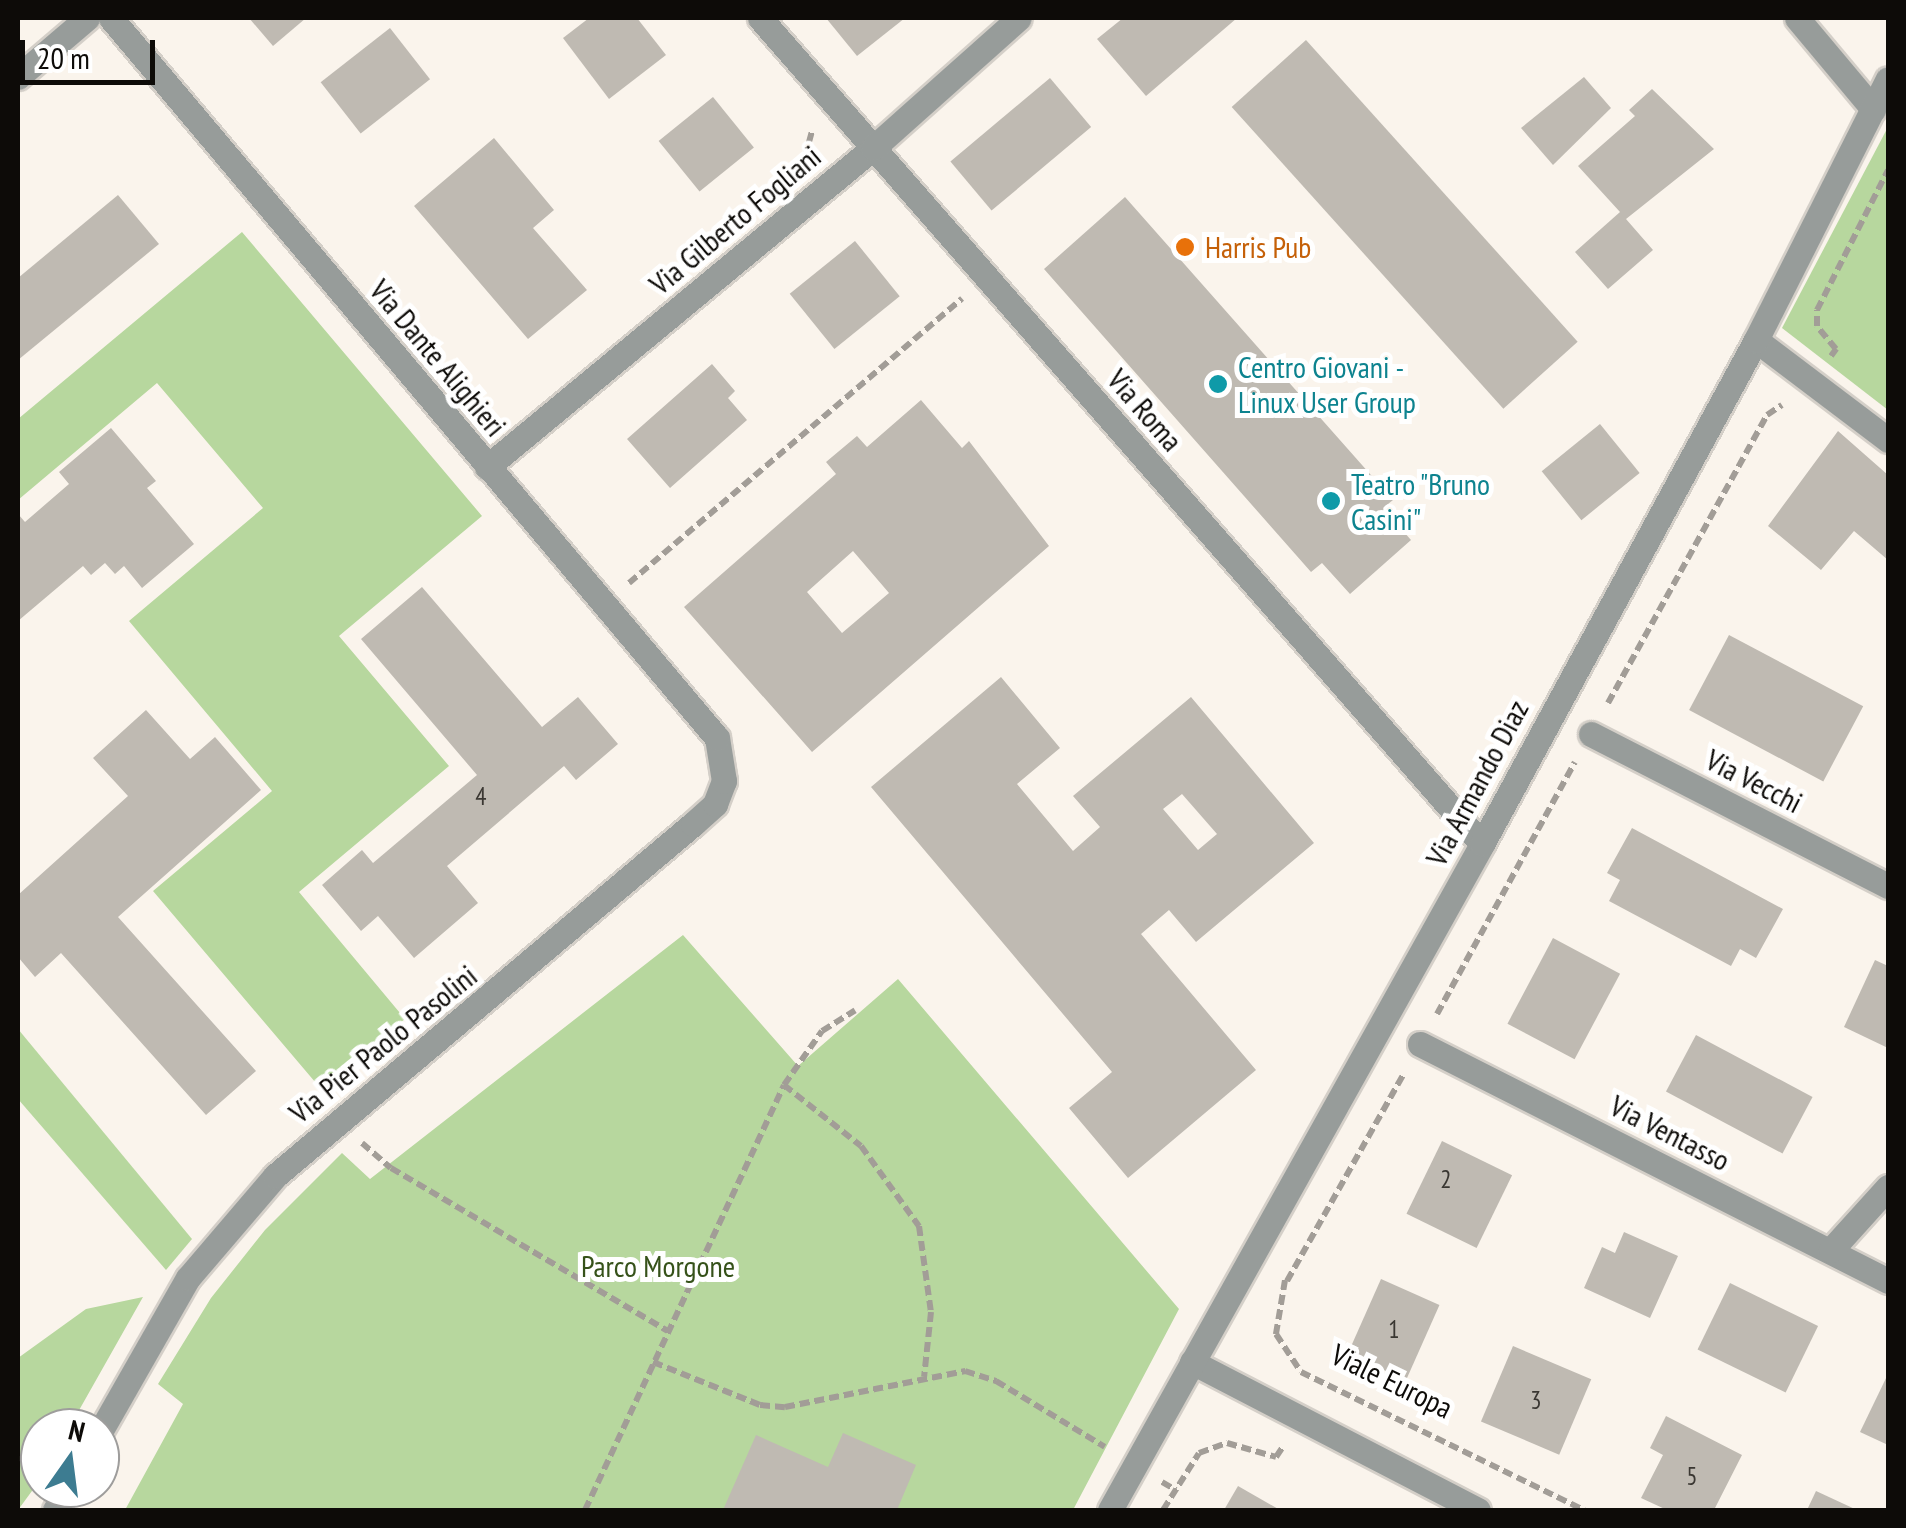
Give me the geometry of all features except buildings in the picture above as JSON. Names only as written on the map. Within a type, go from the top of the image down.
[{"type":"street","points":[[18,77],[87,18]]},
{"type":"street","name":"Via Dante Alighieri","points":[[112,18],[717,738]]},
{"type":"street","name":"Via Roma","points":[[760,18],[1482,844]]},
{"type":"street","name":"Via Gilberto Fogliani","points":[[487,467],[873,148],[1019,18]]},
{"type":"street","points":[[1797,18],[1873,110]]},
{"type":"street","name":"Via Armando Diaz","points":[[1110,1510],[1482,844],[1756,340],[1888,80]]},
{"type":"street","points":[[1756,340],[1888,440]]},
{"type":"street","name":"Via Vecchi","points":[[1591,734],[1888,886]]},
{"type":"street","name":"Via Pier Paolo Pasolini","points":[[114,1408],[188,1278],[274,1176],[714,804],[724,782],[717,738]]},
{"type":"street","name":"Via Ventasso","points":[[1420,1044],[1888,1281]]},
{"type":"street","points":[[1831,1250],[1888,1187]]},
{"type":"street","points":[[1192,1362],[1299,1421],[1478,1510]]},
{"type":"path","points":[[808,114],[811,146],[794,170],[816,194]]},
{"type":"path","points":[[605,603],[963,298]]},
{"type":"path","points":[[585,1510],[784,1085],[822,1030],[855,1010]]},
{"type":"path","points":[[784,1085],[861,1146],[919,1226],[932,1312],[924,1377]]},
{"type":"path","points":[[339,1122],[391,1168],[668,1330]]},
{"type":"path","name":"Viale Europa","points":[[1248,1261],[1286,1281],[1274,1317],[1279,1347],[1320,1383],[1584,1510]]},
{"type":"path","points":[[654,1362],[760,1405],[784,1407],[924,1377],[982,1375],[1176,1490]]},
{"type":"path","points":[[1163,1510],[1199,1453],[1228,1443],[1276,1457],[1320,1383]]},
{"type":"green space","points":[[1888,127],[1888,410],[1782,328]]},
{"type":"green space","points":[[242,232],[482,516],[339,636],[449,766],[299,892],[405,1019],[321,1089],[153,891],[272,791],[129,621],[263,508],[157,383],[18,500],[18,419]]},
{"type":"green space","name":"Parco Morgone","points":[[683,935],[798,1066],[898,979],[1179,1309],[1073,1510],[125,1510],[183,1404],[158,1384],[211,1298],[265,1230],[342,1153],[370,1179]]},
{"type":"green space","points":[[18,1029],[192,1239],[166,1270],[18,1099]]},
{"type":"green space","points":[[143,1297],[80,1408],[20,1408],[18,1510],[18,1358],[86,1309]]},
{"type":"place","name":"Harris Pub","points":[[1185,247]]},
{"type":"place","name":"Centro Giovani - Linux User Group","points":[[1218,384]]},
{"type":"place","name":"Teatro \"Bruno Casini\"","points":[[1331,501]]}]
